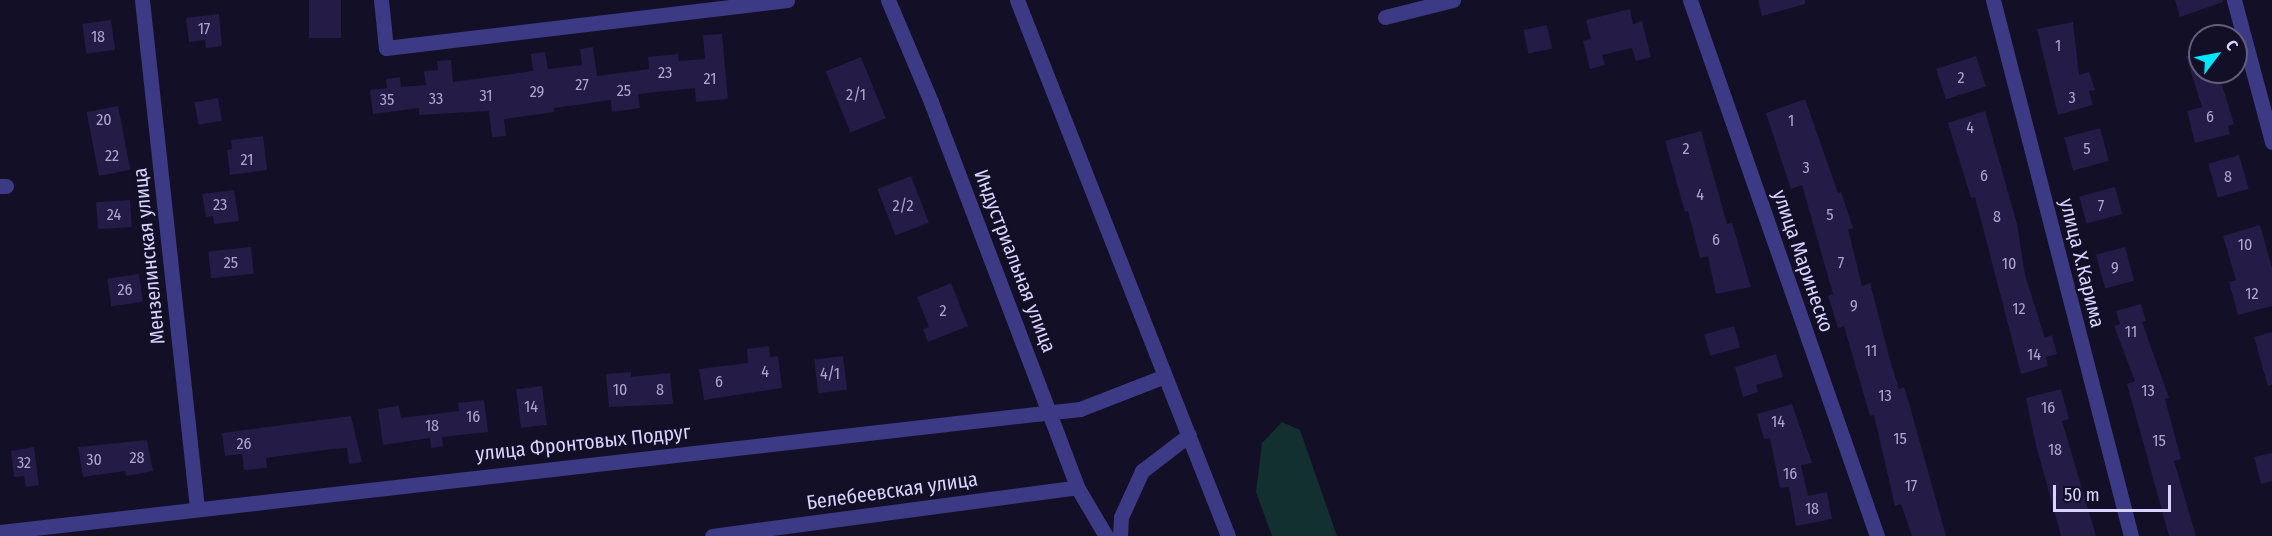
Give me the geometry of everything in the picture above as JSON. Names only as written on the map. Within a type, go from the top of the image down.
[{"type":"street","name":"Мензелинская улица","points":[[142,0],[197,508]]},
{"type":"street","points":[[381,0],[386,48],[787,0]]},
{"type":"street","name":"Индустриальная улица","points":[[888,0],[1050,411],[1077,487],[1106,536]]},
{"type":"street","points":[[1017,0],[1228,536]]},
{"type":"street","points":[[1385,17],[1453,0]]},
{"type":"street","name":"улица Маринеско","points":[[1690,0],[1877,536]]},
{"type":"street","name":"улица Х.Карима","points":[[1993,0],[2131,536]]},
{"type":"street","points":[[2234,0],[2272,142]]},
{"type":"street","name":"улица Фронтовых Подруг","points":[[0,532],[1050,411],[1080,410],[1166,376]]},
{"type":"street","points":[[1120,536],[1121,517],[1142,471],[1189,435]]},
{"type":"street","name":"Белебеевская улица","points":[[712,536],[787,531],[1077,487]]},
{"type":"green space","points":[[1282,422],[1300,430],[1337,536],[1272,536],[1256,492],[1262,443]]},
{"type":"building","points":[[309,0],[341,0],[341,38],[309,38]]},
{"type":"building","points":[[1758,0],[1805,0],[1805,4],[1762,16]]},
{"type":"building","points":[[2175,0],[2223,0],[2223,2],[2180,17]]},
{"type":"building","points":[[1630,9],[1633,24],[1642,21],[1651,57],[1636,61],[1632,48],[1602,55],[1605,65],[1590,69],[1583,41],[1591,39],[1586,20]]},
{"type":"building","points":[[219,14],[222,46],[206,48],[205,40],[189,42],[186,18]]},
{"type":"building","points":[[111,20],[115,50],[86,54],[82,24]]},
{"type":"building","points":[[2073,22],[2079,75],[2089,72],[2095,90],[2089,91],[2093,105],[2058,115],[2037,29]]},
{"type":"building","points":[[1547,25],[1552,48],[1529,53],[1524,30]]},
{"type":"building","points":[[722,34],[728,99],[696,102],[695,88],[638,94],[640,108],[612,112],[611,100],[554,108],[554,112],[504,119],[506,136],[492,137],[489,111],[419,115],[419,108],[373,114],[370,90],[387,88],[386,79],[400,77],[401,87],[426,85],[424,71],[438,70],[437,61],[451,60],[453,82],[533,71],[531,54],[545,52],[548,69],[582,65],[580,49],[593,47],[597,76],[649,69],[648,57],[678,54],[679,61],[705,59],[703,35]]},
{"type":"building","points":[[1976,56],[1986,86],[1946,99],[1936,69]]},
{"type":"building","points":[[861,57],[886,118],[850,132],[826,71]]},
{"type":"building","points":[[2195,84],[2222,84],[2234,124],[2228,126],[2230,134],[2195,143],[2187,111],[2202,107]]},
{"type":"building","points":[[218,98],[222,121],[198,125],[194,102]]},
{"type":"building","points":[[1805,99],[1838,193],[1841,192],[1853,228],[1848,229],[1862,286],[1870,283],[1890,360],[1899,389],[1904,387],[1946,536],[1912,536],[1901,504],[1895,506],[1874,415],[1870,416],[1844,326],[1838,328],[1828,296],[1833,294],[1802,185],[1791,189],[1766,113]]},
{"type":"building","points":[[118,106],[130,170],[99,176],[87,112]]},
{"type":"building","points":[[1985,111],[2017,224],[2025,275],[2045,338],[2052,335],[2057,354],[2046,357],[2048,366],[2021,374],[1975,197],[1971,198],[1948,123]]},
{"type":"building","points":[[2100,128],[2109,161],[2073,170],[2064,138]]},
{"type":"building","points":[[1701,131],[1727,224],[1732,223],[1751,287],[1716,294],[1708,256],[1700,258],[1688,211],[1685,212],[1665,141]]},
{"type":"building","points":[[263,136],[267,170],[230,175],[227,150],[232,149],[231,140]]},
{"type":"building","points":[[2239,155],[2249,189],[2218,197],[2208,164]]},
{"type":"building","points":[[911,176],[929,223],[895,236],[877,189]]},
{"type":"building","points":[[2115,187],[2122,214],[2087,224],[2079,197]]},
{"type":"building","points":[[234,190],[239,221],[214,224],[213,216],[206,217],[202,194]]},
{"type":"building","points":[[130,200],[132,227],[98,229],[96,202]]},
{"type":"building","points":[[2260,225],[2272,268],[2272,306],[2238,315],[2229,282],[2236,280],[2223,236]]},
{"type":"building","points":[[251,247],[254,274],[211,278],[208,251]]},
{"type":"building","points":[[2125,247],[2134,281],[2105,289],[2096,255]]},
{"type":"building","points":[[139,274],[143,302],[111,306],[107,278]]},
{"type":"building","points":[[951,283],[968,326],[928,342],[923,329],[929,327],[917,297]]},
{"type":"building","points":[[2141,304],[2146,321],[2142,322],[2169,398],[2165,399],[2181,459],[2174,461],[2196,536],[2169,536],[2127,384],[2135,381],[2114,326],[2120,324],[2116,311]]},
{"type":"building","points":[[1734,326],[1740,347],[1710,356],[1704,335]]},
{"type":"building","points":[[2272,332],[2272,385],[2268,386],[2254,337]]},
{"type":"building","points":[[769,346],[770,357],[778,356],[782,388],[704,400],[699,369],[748,363],[747,349]]},
{"type":"building","points":[[1776,354],[1783,377],[1756,385],[1758,392],[1743,397],[1735,367]]},
{"type":"building","points":[[843,356],[847,390],[818,393],[814,360]]},
{"type":"building","points":[[631,372],[631,377],[670,373],[673,404],[609,407],[606,374]]},
{"type":"building","points":[[542,386],[547,425],[521,428],[516,389]]},
{"type":"building","points":[[2061,389],[2069,419],[2062,421],[2096,536],[2061,536],[2035,441],[2026,398]]},
{"type":"building","points":[[484,400],[488,432],[442,437],[443,446],[431,448],[430,438],[383,445],[378,409],[399,406],[401,418],[459,411],[458,403]]},
{"type":"building","points":[[1792,404],[1812,463],[1801,465],[1808,496],[1827,492],[1832,519],[1796,526],[1789,487],[1780,488],[1770,438],[1764,439],[1757,414]]},
{"type":"building","points":[[351,416],[362,462],[349,464],[347,448],[266,458],[267,468],[244,470],[242,454],[225,456],[222,433]]},
{"type":"building","points":[[147,440],[153,471],[126,476],[125,471],[83,477],[78,447]]},
{"type":"building","points":[[34,447],[39,485],[26,487],[24,476],[14,477],[11,451]]},
{"type":"building","points":[[2272,453],[2272,481],[2261,484],[2254,457]]}]
